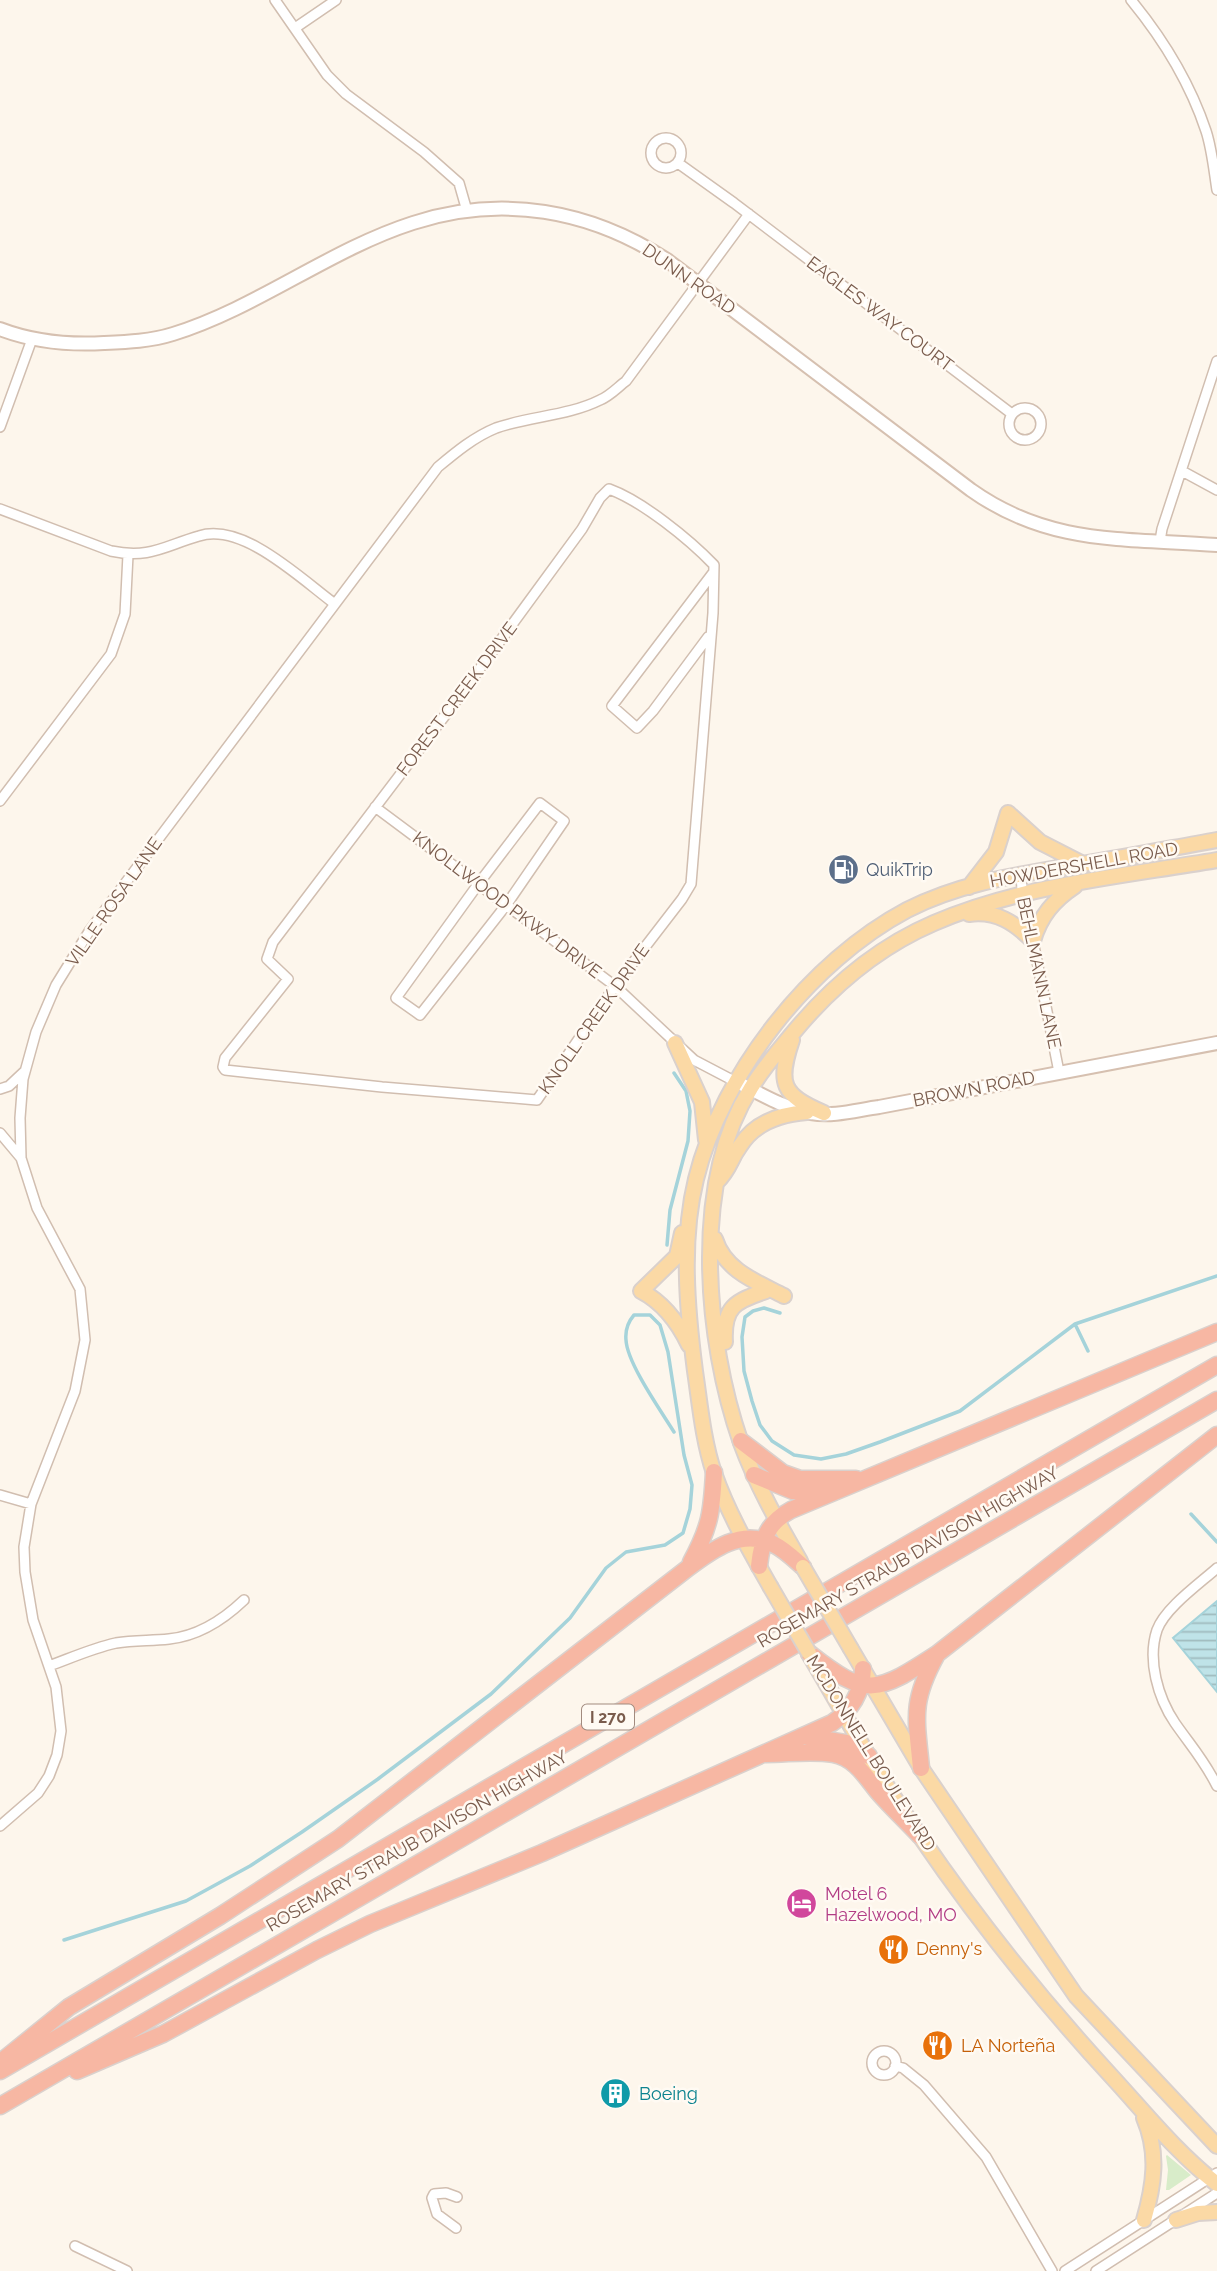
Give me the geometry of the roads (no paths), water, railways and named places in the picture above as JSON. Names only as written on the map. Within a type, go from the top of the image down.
[{"type":"highway","points":[[759,1566],[765,1532],[777,1519],[791,1510],[1217,1332]]},
{"type":"highway","name":"ROSEMARY STRAUB DAVISON HIGHWAY","points":[[0,2071],[1217,1364]]},
{"type":"highway","name":"ROSEMARY STRAUB DAVISON HIGHWAY","points":[[7,2102],[1217,1399]]},
{"type":"highway","points":[[809,1653],[821,1667],[848,1682],[865,1679],[891,1682],[902,1677],[937,1654],[1217,1436]]},
{"type":"highway","points":[[741,1441],[783,1473],[800,1479],[865,1479]]},
{"type":"highway","points":[[688,1567],[710,1521],[714,1472]]},
{"type":"highway","points":[[754,1475],[793,1491],[832,1493]]},
{"type":"highway","points":[[0,2062],[69,2007],[220,1916],[338,1839],[688,1567],[722,1544],[744,1539],[762,1540],[772,1544],[803,1567]]},
{"type":"highway","points":[[921,1768],[917,1698],[921,1684],[937,1654]]},
{"type":"highway","points":[[7,2102],[163,2034],[370,1924],[542,1853],[832,1723],[852,1704],[865,1679]]},
{"type":"highway","points":[[802,1736],[846,1743],[869,1756]]},
{"type":"highway","points":[[757,1755],[822,1753],[848,1760],[867,1776],[878,1792],[920,1836]]},
{"type":"main road","points":[[969,887],[996,852],[1008,813],[1040,842],[1083,864]]},
{"type":"main road","name":"HOWDERSHELL ROAD","points":[[736,1082],[792,1004],[843,952],[873,930],[910,909],[969,887],[1021,873],[1217,840]]},
{"type":"main road","name":"HOWDERSHELL ROAD","points":[[750,1089],[797,1028],[840,984],[889,945],[967,909],[1022,894],[1217,859]]},
{"type":"main road","points":[[946,918],[976,913],[996,916],[1013,922],[1033,941],[1038,924],[1046,913],[1061,896],[1080,884]]},
{"type":"main road","points":[[797,1028],[786,1060],[784,1083],[797,1100],[824,1113]]},
{"type":"main road","points":[[675,1043],[702,1102],[704,1154]]},
{"type":"main road","name":"MCDONNELL BOULEVARD","points":[[736,1082],[713,1130],[696,1179],[690,1219],[688,1274],[694,1356],[704,1428],[714,1472],[744,1539],[809,1653]]},
{"type":"main road","name":"MCDONNELL BOULEVARD","points":[[750,1089],[729,1136],[715,1184],[711,1221],[714,1322],[730,1402],[754,1475],[865,1679],[921,1768],[1076,1996],[1217,2146]]},
{"type":"main road","points":[[715,1184],[729,1170],[738,1148],[749,1133],[776,1117],[807,1112]]},
{"type":"main road","points":[[690,1219],[682,1232],[677,1256],[641,1291],[662,1304],[694,1356]]},
{"type":"main road","points":[[711,1221],[719,1250],[729,1265],[784,1296]]},
{"type":"main road","points":[[730,1402],[732,1380],[725,1347],[724,1324],[729,1310],[743,1299],[766,1291]]},
{"type":"main road","name":"MCDONNELL BOULEVARD","points":[[821,1667],[844,1714],[920,1836],[1056,2016],[1139,2107],[1214,2178]]},
{"type":"main road","points":[[1139,2107],[1150,2131],[1154,2155],[1152,2187],[1144,2220]]},
{"type":"main road","points":[[1196,2126],[1217,2132]]},
{"type":"main road","points":[[1176,2220],[1198,2213],[1217,2212]]},
{"type":"street","points":[[275,0],[327,75],[346,94],[424,152],[459,183],[467,211]]},
{"type":"street","points":[[295,28],[336,0]]},
{"type":"street","points":[[1136,2],[1174,61],[1212,132],[1217,190]]},
{"type":"street","name":"EAGLES WAY COURT","points":[[678,163],[1012,414]]},
{"type":"street","name":"DUNN ROAD","points":[[0,329],[32,339],[79,345],[152,339],[207,321],[380,235],[414,222],[467,211],[526,209],[576,217],[645,246],[992,505],[1030,522],[1095,538],[1217,545]]},
{"type":"street","points":[[696,283],[749,214]]},
{"type":"street","name":"VILLE ROSA LANE","points":[[0,1826],[38,1793],[49,1776],[57,1755],[61,1731],[60,1711],[56,1687],[33,1620],[24,1547],[31,1504],[75,1391],[85,1340],[80,1289],[37,1208],[20,1158],[23,1079],[45,1008],[90,930],[438,467],[456,451],[494,429],[542,415],[566,412],[604,399],[626,381],[696,283]]},
{"type":"street","points":[[0,427],[32,339]]},
{"type":"street","points":[[1160,541],[1217,362]]},
{"type":"street","points":[[1182,471],[1217,490]]},
{"type":"street","name":"FOREST CREEK DRIVE","points":[[223,1067],[225,1058],[288,979],[267,959],[273,942],[456,701],[582,529],[600,498],[609,489],[629,497],[699,550],[714,565],[713,573]]},
{"type":"street","points":[[0,509],[128,555],[168,548],[215,533],[230,536],[246,541],[264,552],[335,604]]},
{"type":"street","points":[[0,801],[111,654],[125,614],[128,555]]},
{"type":"street","points":[[713,573],[713,613],[709,635],[637,728],[612,706],[713,573]]},
{"type":"street","name":"KNOLL CREEK DRIVE","points":[[223,1067],[230,1071],[258,1075],[537,1100],[615,986],[691,884],[709,635]]},
{"type":"street","points":[[540,803],[564,821],[507,904],[420,1015],[396,998],[479,883],[540,803]]},
{"type":"street","name":"KNOLLWOOD PKWY DRIVE","points":[[375,807],[615,986],[694,1059],[736,1082]]},
{"type":"street","name":"BEHLMANN LANE","points":[[1021,873],[1022,894],[1059,1072]]},
{"type":"street","name":"BROWN ROAD","points":[[736,1082],[778,1102],[807,1112],[824,1113],[878,1107],[1217,1043]]},
{"type":"street","points":[[0,1089],[9,1086],[26,1070]]},
{"type":"street","points":[[0,1133],[20,1158]]},
{"type":"street","points":[[0,1495],[31,1504]]},
{"type":"street","points":[[1217,1568],[1175,1605],[1157,1629],[1154,1654],[1156,1678],[1163,1701],[1175,1722],[1202,1757],[1217,1786]]},
{"type":"street","points":[[49,1666],[111,1644],[187,1635],[217,1623],[244,1600]]},
{"type":"street","points":[[895,2066],[903,2068],[924,2085],[979,2148],[1052,2271]]},
{"type":"street","points":[[1065,2271],[1214,2178]]},
{"type":"street","points":[[456,2228],[437,2214],[432,2198],[438,2193],[457,2197]]},
{"type":"street","points":[[1096,2271],[1217,2193]]},
{"type":"street","points":[[75,2246],[127,2271]]},
{"type":"water","points":[[1217,1601],[1217,1692],[1173,1638]]},
{"type":"waterway","points":[[667,1245],[670,1210],[688,1141],[690,1111],[686,1091],[674,1073]]},
{"type":"waterway","points":[[780,1313],[764,1308],[745,1317],[742,1337],[744,1371],[752,1401],[760,1425],[772,1441],[794,1455],[821,1459],[846,1454],[960,1411],[1075,1324],[1217,1276]]},
{"type":"waterway","points":[[64,1940],[186,1901],[250,1866],[302,1832],[491,1694],[570,1618],[606,1568],[626,1552],[665,1545],[683,1533],[690,1509],[692,1485],[684,1455],[668,1352],[660,1325],[650,1315],[634,1315],[627,1330],[628,1350],[646,1387],[674,1432]]},
{"type":"waterway","points":[[1075,1324],[1088,1351]]},
{"type":"waterway","points":[[1191,1514],[1217,1542]]},
{"type":"place","name":"QuikTrip","points":[[843,870]]},
{"type":"place","name":"Motel 6 Hazelwood, MO","points":[[802,1904]]},
{"type":"place","name":"Denny's","points":[[893,1949]]},
{"type":"place","name":"LA Norteña","points":[[938,2046]]},
{"type":"place","name":"Boeing","points":[[616,2094]]}]
